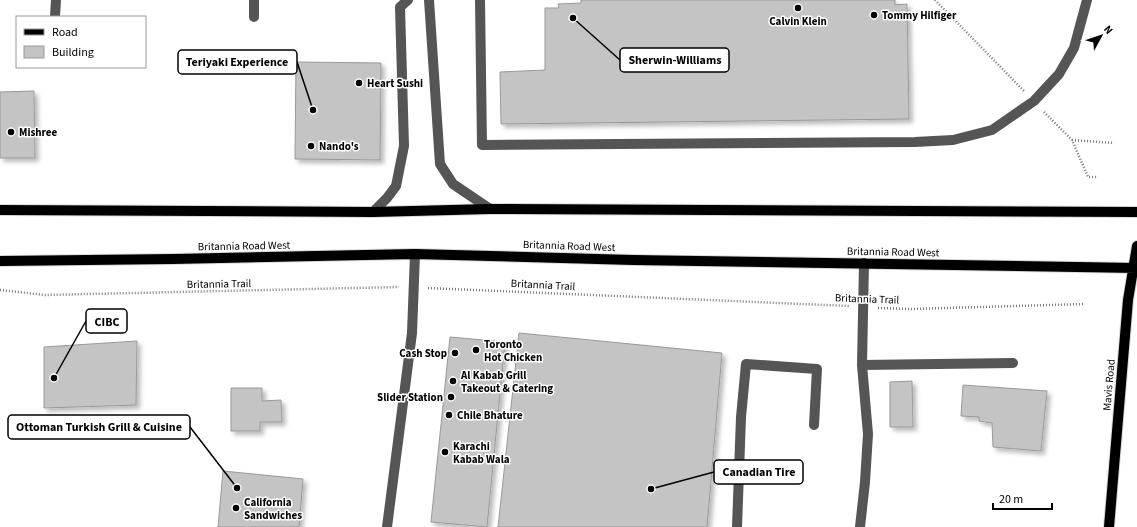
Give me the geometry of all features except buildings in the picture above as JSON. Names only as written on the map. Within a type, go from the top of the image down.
[{"type":"main road","points":[[0,210],[373,212],[490,209],[1137,212]]},
{"type":"main road","name":"Mavis Road","points":[[1109,527],[1128,300],[1135,268],[1137,246]]},
{"type":"main road","name":"Britannia Road West","points":[[0,261],[415,254],[633,260],[1135,268]]},
{"type":"lane","points":[[55,16],[56,0]]},
{"type":"lane","points":[[254,0],[254,17]]},
{"type":"lane","points":[[373,212],[387,198],[396,186],[404,146],[400,7],[408,0]]},
{"type":"lane","points":[[429,0],[440,164],[453,184],[490,209]]},
{"type":"lane","points":[[480,0],[482,144],[907,142],[953,140],[992,130],[1034,102],[1059,74],[1074,48],[1087,0]]},
{"type":"lane","points":[[387,527],[412,333],[415,287],[415,254]]},
{"type":"lane","points":[[860,527],[868,434],[862,365],[864,263]]},
{"type":"lane","points":[[862,365],[1013,363]]},
{"type":"lane","points":[[737,527],[740,448],[746,364],[817,369],[814,425]]},
{"type":"path","points":[[935,0],[1072,140],[1088,177],[1098,177]]},
{"type":"path","points":[[1072,140],[1114,143]]},
{"type":"path","name":"Britannia Trail","points":[[0,290],[46,295],[415,287],[911,309],[1085,304]]},
{"type":"place","name":"Calvin Klein","points":[[798,8]]},
{"type":"place","name":"Tommy Hilfiger","points":[[874,15]]},
{"type":"place","name":"Sherwin-Williams","points":[[573,18]]},
{"type":"place","name":"Heart Sushi","points":[[359,83]]},
{"type":"place","name":"Teriyaki Experience","points":[[313,110]]},
{"type":"place","name":"Mishree","points":[[11,132]]},
{"type":"place","name":"Nando's","points":[[311,146]]},
{"type":"place","name":"Toronto Hot Chicken","points":[[476,350]]},
{"type":"place","name":"Cash Stop","points":[[455,353]]},
{"type":"place","name":"CIBC","points":[[54,378]]},
{"type":"place","name":"Al Kabab Grill Takeout & Catering","points":[[453,381]]},
{"type":"place","name":"Slider Station","points":[[451,397]]},
{"type":"place","name":"Chile Bhature","points":[[449,415]]},
{"type":"place","name":"Karachi Kabab Wala","points":[[445,452]]},
{"type":"place","name":"Ottoman Turkish Grill & Cuisine","points":[[237,488]]},
{"type":"place","name":"Canadian Tire","points":[[651,489]]},
{"type":"place","name":"California Sandwiches","points":[[236,508]]}]
